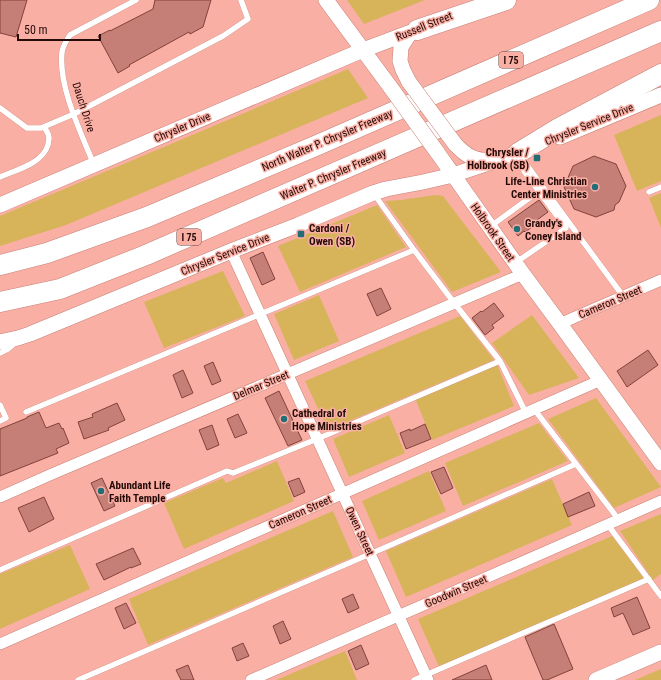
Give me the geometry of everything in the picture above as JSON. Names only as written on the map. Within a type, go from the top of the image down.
[{"type":"highway","points":[[414,31],[506,0]]},
{"type":"highway","name":"North Walter P. Chrysler Freeway","points":[[0,265],[47,253],[147,218],[649,0]]},
{"type":"highway","name":"Walter P. Chrysler Freeway","points":[[0,302],[60,289],[146,256],[661,31]]},
{"type":"highway","points":[[515,154],[559,128],[661,74]]},
{"type":"street","name":"Holbrook Street","points":[[326,0],[661,463]]},
{"type":"street","name":"Russell Street","points":[[363,50],[414,31],[484,0]]},
{"type":"street","points":[[414,31],[401,47],[400,61],[402,70],[409,82],[463,153],[468,156],[484,160],[496,161]]},
{"type":"street","name":"Chrysler Drive","points":[[0,204],[363,50]]},
{"type":"street","name":"Chrysler Service Drive","points":[[0,342],[30,334],[231,251],[298,226],[373,193],[453,175],[496,161],[661,95]]},
{"type":"street","name":"Owen Street","points":[[231,251],[427,678]]},
{"type":"street","name":"Delmar Street","points":[[0,497],[455,304],[519,268]]},
{"type":"street","name":"Cameron Street","points":[[560,324],[661,280]]},
{"type":"street","name":"Cameron Street","points":[[0,644],[601,380]]},
{"type":"street","name":"Goodwin Street","points":[[251,680],[661,501]]},
{"type":"street","points":[[599,680],[661,652]]},
{"type":"lane","name":"Dauch Drive","points":[[94,165],[70,105],[62,72],[62,51],[65,42],[70,35],[136,0]]},
{"type":"lane","points":[[0,108],[27,128],[41,128],[74,114],[223,36],[248,19],[241,0]]},
{"type":"lane","points":[[0,177],[28,165],[42,156],[49,139],[44,127]]},
{"type":"lane","points":[[515,154],[524,171],[566,228],[519,268]]},
{"type":"lane","points":[[515,154],[623,296]]},
{"type":"lane","points":[[649,192],[661,187]]},
{"type":"lane","points":[[490,227],[539,191]]},
{"type":"lane","points":[[373,193],[455,304],[500,360],[530,411],[576,464],[619,520]]},
{"type":"lane","points":[[26,412],[414,250]]},
{"type":"lane","points":[[0,353],[30,334]]},
{"type":"lane","points":[[0,570],[227,471],[233,473],[317,439],[500,360]]},
{"type":"lane","points":[[0,405],[6,418],[0,421]]},
{"type":"lane","points":[[78,680],[576,464]]},
{"type":"lane","points":[[608,525],[661,596]]},
{"type":"lane","points":[[414,680],[427,678],[649,579]]},
{"type":"shaded area","points":[[347,0],[425,0],[364,24]]},
{"type":"shaded area","points":[[348,69],[368,98],[66,225],[0,246],[0,216]]},
{"type":"shaded area","points":[[661,115],[661,181],[637,191],[614,135]]},
{"type":"shaded area","points":[[661,193],[661,228],[649,198]]},
{"type":"shaded area","points":[[435,195],[443,196],[501,272],[452,292],[385,201]]},
{"type":"shaded area","points":[[377,205],[406,247],[300,292],[278,246]]},
{"type":"shaded area","points":[[223,271],[245,316],[164,348],[144,302]]},
{"type":"shaded area","points":[[319,295],[339,341],[294,360],[274,314]]},
{"type":"shaded area","points":[[532,315],[579,378],[529,395],[492,343]]},
{"type":"shaded area","points":[[460,316],[494,360],[328,430],[305,381]]},
{"type":"shaded area","points":[[497,364],[514,406],[432,440],[415,398]]},
{"type":"shaded area","points":[[596,398],[661,487],[614,508],[548,419]]},
{"type":"shaded area","points":[[389,415],[405,453],[349,477],[333,439]]},
{"type":"shaded area","points":[[539,423],[568,461],[463,506],[445,463]]},
{"type":"shaded area","points":[[277,461],[294,501],[184,549],[164,503],[223,478],[226,483]]},
{"type":"shaded area","points":[[429,471],[446,511],[379,540],[362,501]]},
{"type":"shaded area","points":[[552,479],[572,525],[406,597],[386,551]]},
{"type":"shaded area","points":[[333,511],[353,557],[148,645],[129,599]]},
{"type":"shaded area","points":[[661,514],[661,574],[653,580],[620,531]]},
{"type":"shaded area","points":[[612,536],[644,578],[439,667],[418,619]]},
{"type":"shaded area","points":[[70,545],[90,589],[0,629],[0,574]]},
{"type":"shaded area","points":[[345,651],[357,680],[276,680]]},
{"type":"shaded area","points":[[661,669],[661,680],[635,680]]},
{"type":"building","points":[[0,0],[27,0],[16,37],[0,33]]},
{"type":"building","points":[[155,0],[211,0],[203,27],[190,34],[189,32],[129,65],[130,66],[118,73],[98,36],[153,9]]},
{"type":"building","name":"Life-Line Christian Center Ministries","points":[[594,156],[616,164],[626,186],[619,202],[615,205],[614,210],[596,217],[574,209],[564,187],[573,166]]},
{"type":"building","points":[[539,200],[548,212],[537,220],[539,222],[518,236],[508,222]]},
{"type":"building","points":[[263,252],[275,279],[262,285],[250,258]]},
{"type":"building","points":[[381,288],[391,309],[377,316],[367,294]]},
{"type":"building","points":[[494,303],[504,316],[492,325],[494,328],[485,335],[472,318]]},
{"type":"building","points":[[648,350],[658,365],[627,387],[617,371]]},
{"type":"building","points":[[213,362],[221,381],[212,385],[204,366]]},
{"type":"building","points":[[183,370],[193,393],[182,398],[173,375]]},
{"type":"building","name":"Cathedral of Hope Ministries","points":[[279,391],[302,440],[288,446],[265,398]]},
{"type":"building","points":[[117,403],[125,420],[108,428],[109,430],[84,439],[78,422],[93,417],[92,414]]},
{"type":"building","points":[[39,412],[46,428],[59,423],[62,429],[63,428],[69,443],[56,449],[58,453],[0,476],[0,429]]},
{"type":"building","points":[[238,414],[247,433],[235,438],[227,419]]},
{"type":"building","points":[[425,424],[431,439],[406,449],[400,433],[410,429],[410,431]]},
{"type":"building","points":[[212,425],[219,445],[207,450],[199,430]]},
{"type":"building","points":[[444,467],[453,488],[441,494],[431,472]]},
{"type":"building","name":"Abundant Life Faith Temple","points":[[102,478],[115,506],[104,511],[91,483]]},
{"type":"building","points":[[299,478],[305,492],[294,497],[288,482]]},
{"type":"building","points":[[589,492],[595,506],[568,517],[563,504]]},
{"type":"building","points":[[44,497],[54,519],[29,532],[18,508]]},
{"type":"building","points":[[133,548],[141,564],[131,567],[104,580],[96,564]]},
{"type":"building","points":[[353,594],[359,608],[348,613],[342,599]]},
{"type":"building","points":[[637,597],[650,628],[633,635],[623,613],[614,617],[611,608]]},
{"type":"building","points":[[126,603],[136,623],[124,629],[115,608]]},
{"type":"building","points":[[283,621],[291,639],[280,644],[273,626]]},
{"type":"building","points":[[554,624],[573,669],[547,680],[543,680],[525,637]]},
{"type":"building","points":[[243,643],[249,656],[237,661],[232,648]]},
{"type":"building","points":[[361,645],[369,664],[356,670],[348,651]]},
{"type":"building","points":[[188,665],[194,680],[181,680],[176,670]]},
{"type":"building","points":[[486,665],[492,680],[452,680]]},
{"type":"place","name":"Chrysler / Holbrook (SB)","points":[[537,158]]},
{"type":"place","name":"Life-Line Christian Center Ministries","points":[[595,187]]},
{"type":"place","name":"Grandy's Coney Island","points":[[517,229]]},
{"type":"place","name":"Cardoni / Owen (SB)","points":[[301,234]]},
{"type":"place","name":"Cathedral of Hope Ministries","points":[[284,419]]},
{"type":"place","name":"Abundant Life Faith Temple","points":[[101,491]]}]
